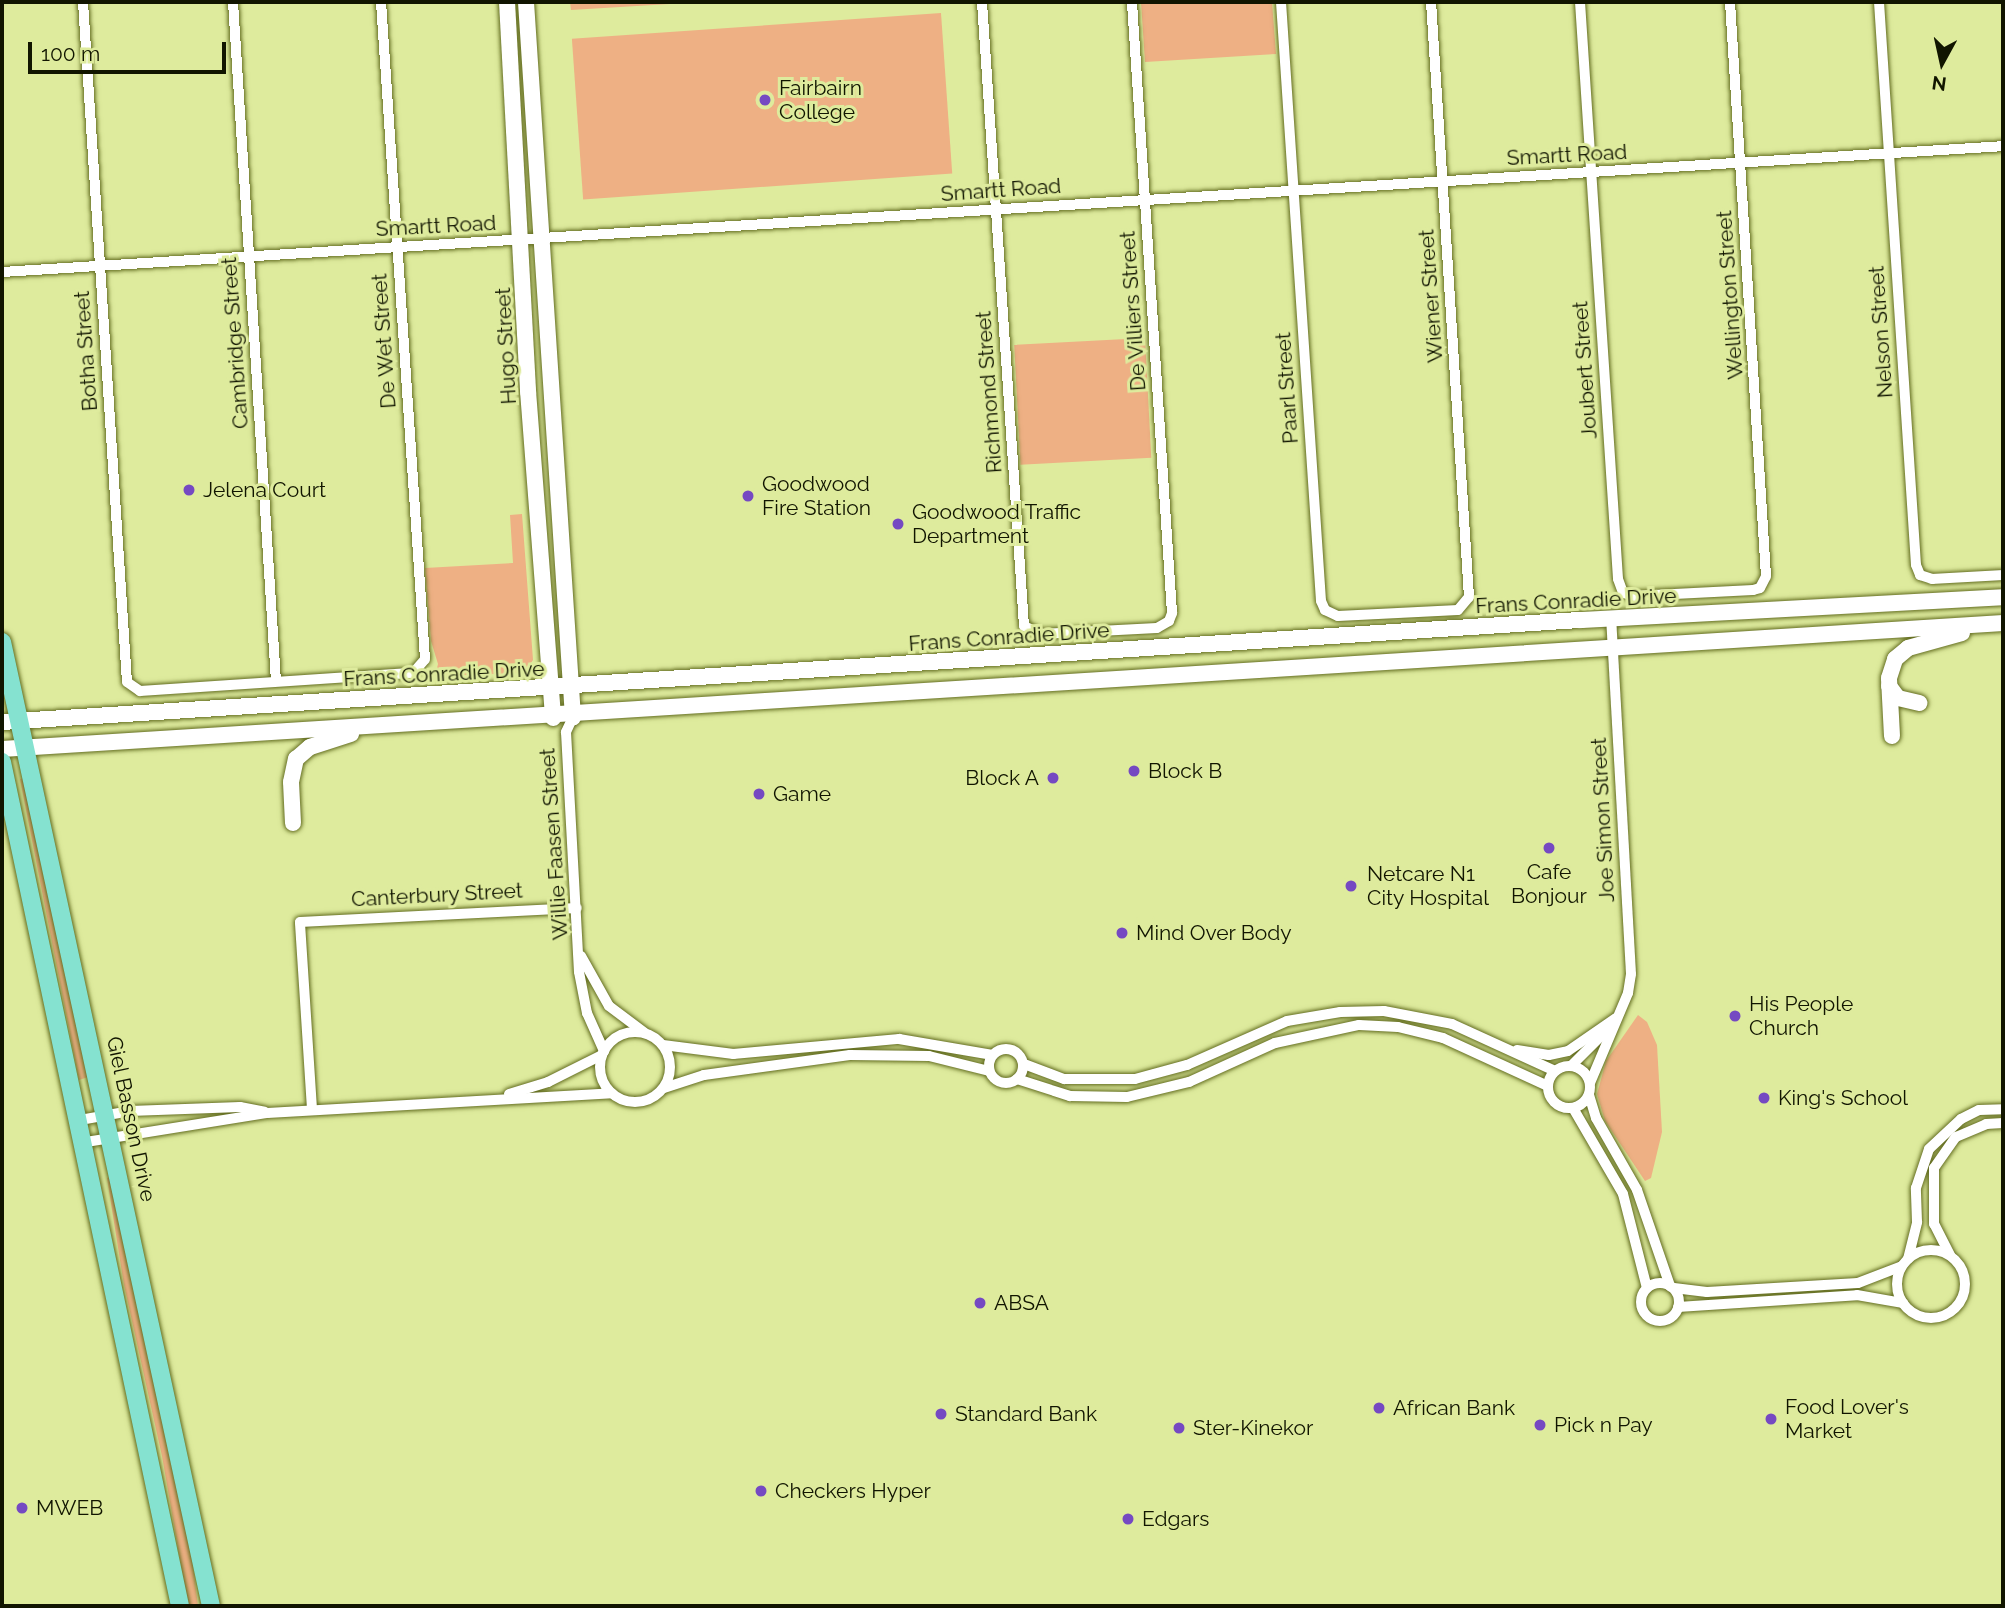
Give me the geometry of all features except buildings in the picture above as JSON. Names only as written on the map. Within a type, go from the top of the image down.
[{"type":"main road","name":"Hugo Street","points":[[507,2],[535,477],[553,718]]},
{"type":"main road","name":"Hugo Street","points":[[526,2],[573,717]]},
{"type":"main road","points":[[535,477],[557,476]]},
{"type":"main road","name":"Frans Conradie Drive","points":[[10,721],[2003,597]]},
{"type":"main road","points":[[2,749],[573,717],[1614,646],[2001,624]]},
{"type":"main road","points":[[1892,736],[1889,686],[1891,667],[1908,648],[2001,624]]},
{"type":"main road","name":"Giel Basson Drive","points":[[2,642],[10,721],[27,749],[113,1137],[211,1606]]},
{"type":"main road","points":[[1889,686],[1898,698],[1919,703]]},
{"type":"main road","points":[[293,823],[291,774],[299,755],[317,744],[377,727]]},
{"type":"main road","points":[[2,762],[86,1142],[180,1606]]},
{"type":"street","name":"Botha Street","points":[[83,2],[127,678],[131,687],[140,691]]},
{"type":"street","name":"Cambridge Street","points":[[233,2],[276,681]]},
{"type":"street","name":"De Wet Street","points":[[381,2],[425,659],[413,673]]},
{"type":"street","name":"Richmond Street","points":[[982,2],[1024,625],[1041,634],[1157,628],[1171,618]]},
{"type":"street","name":"De Villiers Street","points":[[1132,2],[1171,618]]},
{"type":"street","name":"Paarl Street","points":[[1281,2],[1322,606],[1338,616],[1458,610],[1468,603],[1468,589]]},
{"type":"street","name":"Wiener Street","points":[[1431,2],[1468,589]]},
{"type":"street","name":"Joubert Street","points":[[1580,2],[1620,589],[1635,596],[1753,590],[1763,584]]},
{"type":"street","name":"Wellington Street","points":[[1730,2],[1767,572],[1763,584]]},
{"type":"street","name":"Nelson Street","points":[[1879,2],[1916,565],[1920,575],[1932,579],[2003,575]]},
{"type":"street","name":"Smartt Road","points":[[2,272],[2003,146]]},
{"type":"street","name":"Joe Simon Street","points":[[1590,1083],[1628,993],[1631,954],[1611,620]]},
{"type":"street","name":"Frans Conradie Drive","points":[[140,691],[413,673]]},
{"type":"street","name":"Willie Faasen Street","points":[[573,717],[566,732],[580,953],[587,1013],[603,1053]]},
{"type":"street","name":"Willie Faasen Street","points":[[553,718],[566,732]]},
{"type":"street","name":"Canterbury Street","points":[[312,1109],[300,922],[576,908]]},
{"type":"street","name":"Willie Faasen Street","points":[[580,953],[609,1006],[646,1034]]},
{"type":"street","points":[[492,1098],[548,1082],[603,1053],[617,1037],[646,1034],[663,1045],[733,1054],[899,1039],[993,1055],[1012,1049],[1024,1064],[1064,1079],[1135,1079],[1187,1065],[1287,1021],[1349,1012],[1418,1015],[1529,1053],[1568,1051],[1618,1016]]},
{"type":"street","name":"Joe Simon Street","points":[[1571,1066],[1594,1047],[1618,1016]]},
{"type":"street","points":[[603,1053],[600,1072],[611,1093],[622,1101],[643,1102],[664,1088],[704,1075],[850,1055],[929,1056],[989,1071],[999,1082],[1017,1080],[1070,1096],[1127,1097],[1189,1082],[1275,1042],[1359,1025],[1398,1027],[1443,1038],[1548,1086],[1555,1103],[1573,1108],[1623,1194],[1647,1288],[1641,1301],[1648,1316],[1666,1320],[1678,1307],[1857,1295],[1903,1303],[1926,1318],[1955,1308],[1965,1286],[1962,1270],[1934,1224],[1934,1168],[1956,1137],[1986,1124],[2003,1123]]},
{"type":"street","points":[[1493,1042],[1555,1071],[1571,1066],[1583,1071],[1590,1083],[1589,1095],[1596,1118],[1637,1190],[1678,1307]]},
{"type":"street","points":[[663,1045],[671,1062],[664,1088]]},
{"type":"street","points":[[989,1071],[993,1055]]},
{"type":"street","points":[[1017,1080],[1024,1064]]},
{"type":"street","points":[[1548,1086],[1555,1071]]},
{"type":"street","points":[[86,1142],[268,1113],[611,1093]]},
{"type":"street","points":[[1573,1108],[1589,1095]]},
{"type":"street","points":[[80,1120],[108,1114],[240,1107],[268,1113]]},
{"type":"street","points":[[1903,1303],[1897,1285],[1917,1222],[1916,1188],[1929,1149],[1961,1119],[1979,1110],[2003,1109]]},
{"type":"street","points":[[1647,1288],[1658,1283],[1707,1292],[1858,1283],[1935,1251],[1953,1259]]},
{"type":"shaded area","points":[[570,2],[686,2],[686,3],[571,10]]},
{"type":"shaded area","points":[[1141,2],[1272,2],[1276,54],[1145,62]]},
{"type":"shaded area","name":"Fairbairn College","points":[[941,13],[952,174],[583,199],[572,39]]},
{"type":"shaded area","points":[[1145,338],[1151,458],[1020,465],[1014,345]]},
{"type":"shaded area","points":[[522,514],[533,660],[524,673],[435,676],[438,664],[431,641],[425,568],[513,563],[510,515]]},
{"type":"shaded area","points":[[24,778],[88,1077],[79,1080],[20,779]]},
{"type":"shaded area","points":[[1638,1015],[1647,1022],[1657,1045],[1662,1132],[1651,1178],[1645,1181],[1605,1121],[1597,1094],[1606,1061]]},
{"type":"shaded area","points":[[111,1177],[192,1557],[198,1606],[188,1606],[162,1456],[124,1285],[107,1178]]},
{"type":"place","name":"Fairbairn College","points":[[765,100]]},
{"type":"place","name":"Jelena Court","points":[[189,490]]},
{"type":"place","name":"Goodwood Fire Station","points":[[748,496]]},
{"type":"place","name":"Goodwood Traffic Department","points":[[898,524]]},
{"type":"place","name":"Block B","points":[[1134,771]]},
{"type":"place","name":"Block A","points":[[1053,778]]},
{"type":"place","name":"Game","points":[[759,794]]},
{"type":"place","name":"Cafe Bonjour","points":[[1549,848]]},
{"type":"place","name":"Netcare N1 City Hospital","points":[[1351,886]]},
{"type":"place","name":"Mind Over Body","points":[[1122,933]]},
{"type":"place","name":"His People Church","points":[[1735,1016]]},
{"type":"place","name":"King's School","points":[[1764,1098]]},
{"type":"place","name":"ABSA","points":[[980,1303]]},
{"type":"place","name":"African Bank","points":[[1379,1408]]},
{"type":"place","name":"Standard Bank","points":[[941,1414]]},
{"type":"place","name":"Food Lover's Market","points":[[1771,1419]]},
{"type":"place","name":"Pick n Pay","points":[[1540,1425]]},
{"type":"place","name":"Ster-Kinekor","points":[[1179,1428]]},
{"type":"place","name":"Checkers Hyper","points":[[761,1491]]},
{"type":"place","name":"MWEB","points":[[22,1508]]},
{"type":"place","name":"Edgars","points":[[1128,1519]]}]
